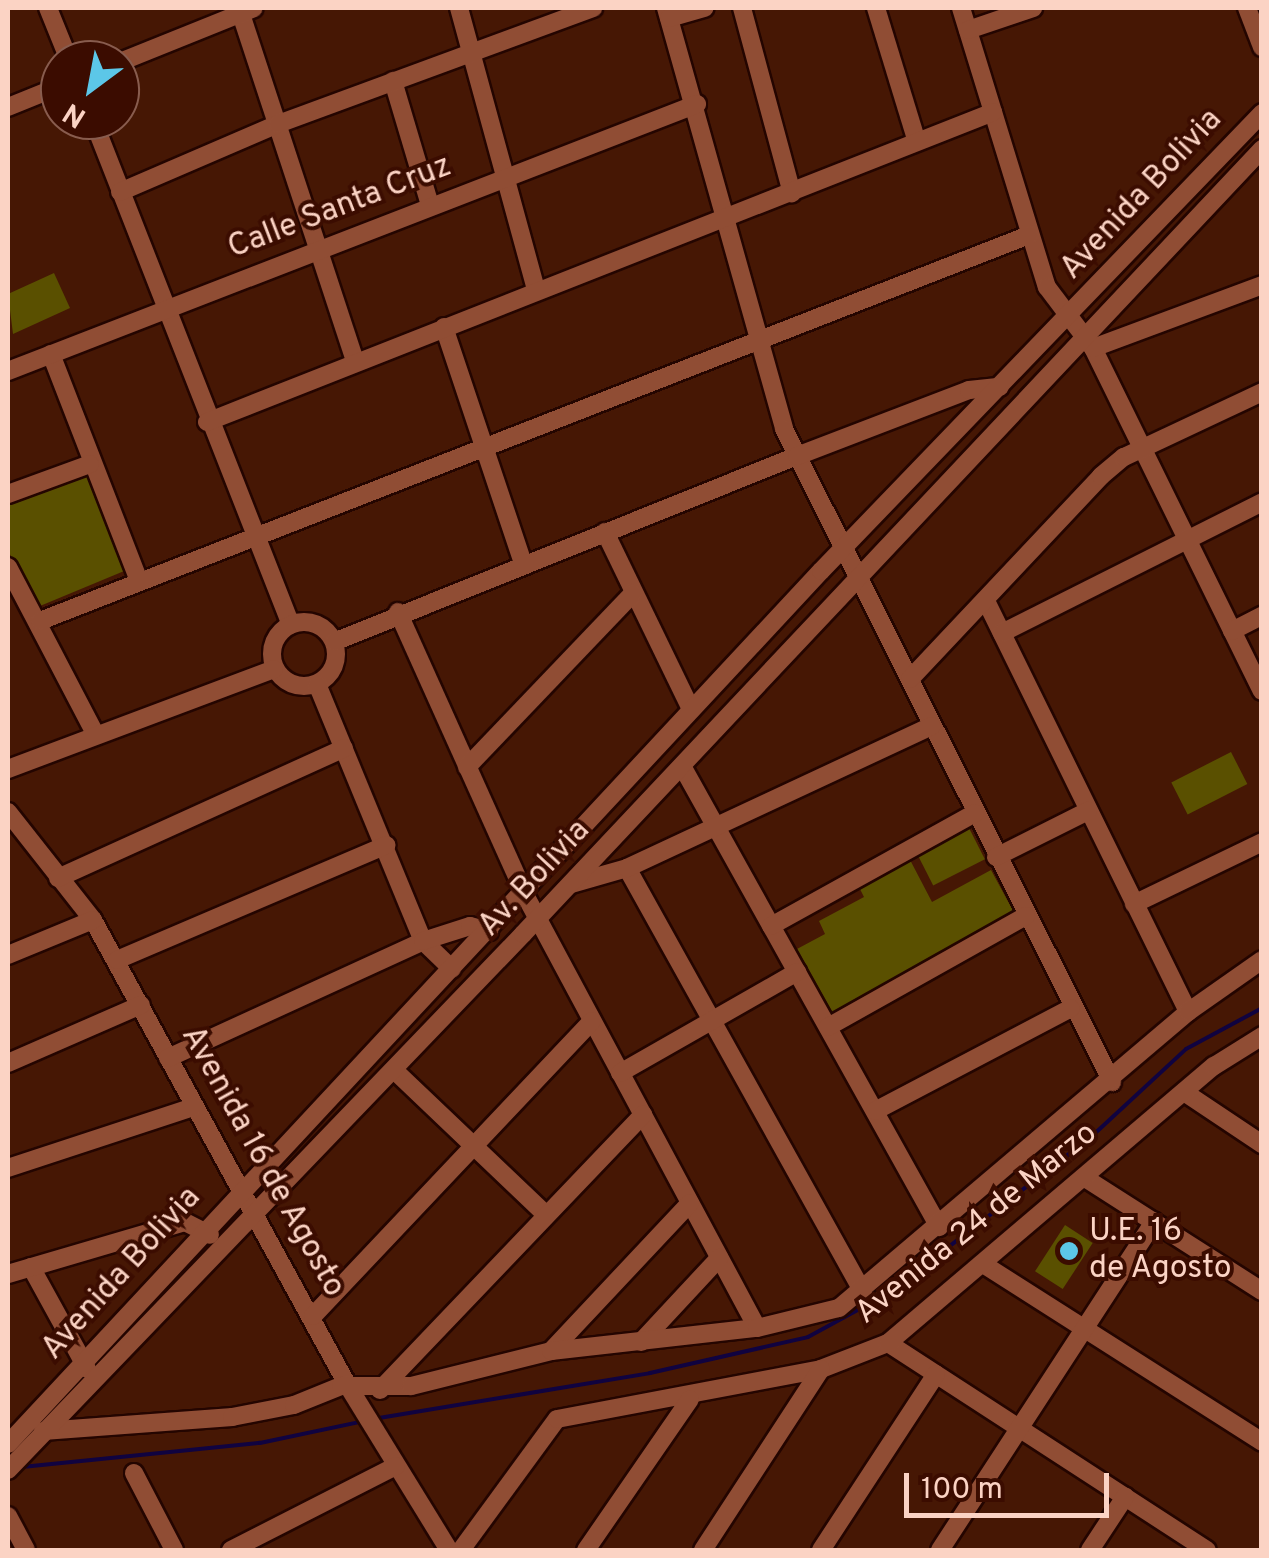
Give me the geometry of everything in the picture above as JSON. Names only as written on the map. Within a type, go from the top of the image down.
[{"type":"street","points":[[48,8],[61,40]]},
{"type":"street","points":[[458,8],[536,290]]},
{"type":"street","points":[[120,192],[278,124],[593,8]]},
{"type":"street","points":[[705,8],[668,13],[697,104],[758,339],[796,456],[860,576],[1071,1008],[1112,1082]]},
{"type":"street","points":[[742,8],[792,193]]},
{"type":"street","points":[[876,8],[916,139]]},
{"type":"street","points":[[961,8],[1029,235],[1066,319],[1088,342],[1183,540],[1262,691]]},
{"type":"street","points":[[968,30],[1033,8]]},
{"type":"street","points":[[1248,8],[1262,47]]},
{"type":"street","points":[[140,54],[245,9],[354,360]]},
{"type":"street","points":[[393,81],[430,205]]},
{"type":"street","points":[[8,107],[40,94]]},
{"type":"street","name":"Calle Santa Cruz","points":[[8,370],[697,104]]},
{"type":"street","points":[[208,422],[354,360],[993,112]]},
{"type":"street","name":"Avenida Bolivia","points":[[1066,319],[1262,113]]},
{"type":"street","points":[[100,140],[208,422],[291,624]]},
{"type":"street","name":"Avenida Bolivia","points":[[1088,342],[1262,149]]},
{"type":"street","points":[[40,621],[138,578],[1029,235]]},
{"type":"street","points":[[1088,342],[1262,284]]},
{"type":"street","name":"Av. Bolivia","points":[[240,1190],[489,931],[845,546],[1066,319]]},
{"type":"street","points":[[444,327],[523,563]]},
{"type":"street","name":"Av. Bolivia","points":[[14,1442],[44,1431],[98,1379],[860,576],[1088,342]]},
{"type":"street","points":[[51,354],[90,464],[138,578]]},
{"type":"street","points":[[334,642],[398,612],[796,456],[969,390],[1000,387]]},
{"type":"street","points":[[910,679],[1100,476],[1141,449],[1262,392]]},
{"type":"street","points":[[8,494],[90,464]]},
{"type":"street","points":[[1002,633],[1262,502]]},
{"type":"street","points":[[605,532],[691,709]]},
{"type":"street","points":[[8,567],[40,621],[96,735]]},
{"type":"street","points":[[466,767],[633,593]]},
{"type":"street","points":[[986,601],[1188,1012]]},
{"type":"street","points":[[398,612],[524,893],[757,1328]]},
{"type":"street","points":[[1232,631],[1262,616]]},
{"type":"street","points":[[311,623],[334,642],[332,671],[317,684],[298,686],[274,669],[272,648],[291,624],[311,623]]},
{"type":"street","points":[[8,769],[274,669]]},
{"type":"street","points":[[317,684],[423,941],[452,969]]},
{"type":"street","points":[[571,884],[627,868],[714,823],[931,726]]},
{"type":"street","points":[[58,878],[344,748]]},
{"type":"street","points":[[682,766],[939,1226]]},
{"type":"street","points":[[996,857],[1088,811]]},
{"type":"street","name":"Avenida 16 de Agosto","points":[[8,812],[93,920],[117,960],[348,1386],[449,1550]]},
{"type":"street","points":[[771,926],[975,812]]},
{"type":"street","points":[[1134,904],[1262,842]]},
{"type":"street","points":[[117,960],[386,845]]},
{"type":"street","points":[[627,868],[862,1292]]},
{"type":"street","points":[[828,1027],[1026,916]]},
{"type":"street","points":[[8,956],[93,920]]},
{"type":"street","points":[[168,1058],[423,941],[470,926],[489,931]]},
{"type":"street","points":[[44,1431],[232,1416],[348,1386],[380,1390],[550,1351],[757,1328],[816,1316],[862,1292],[1112,1082],[1188,1012],[1262,960]]},
{"type":"street","points":[[620,1072],[797,972]]},
{"type":"street","points":[[8,1063],[141,1004]]},
{"type":"street","points":[[875,1111],[1071,1008]]},
{"type":"street","points":[[313,1316],[592,1021]]},
{"type":"street","name":"Avenida 24 de Marzo","points":[[461,1550],[556,1419],[690,1399],[821,1369],[888,1342],[1184,1092],[1262,1036]]},
{"type":"street","points":[[394,1070],[545,1214]]},
{"type":"street","points":[[1184,1092],[1262,1144]]},
{"type":"street","points":[[8,1168],[194,1108]]},
{"type":"street","points":[[380,1390],[643,1115]]},
{"type":"street","points":[[1085,1178],[1262,1291]]},
{"type":"street","name":"Avenida Bolivia","points":[[14,1442],[240,1190]]},
{"type":"street","points":[[550,1351],[690,1204]]},
{"type":"street","points":[[8,1274],[185,1222],[202,1228],[224,1247]]},
{"type":"street","points":[[940,1550],[1154,1222]]},
{"type":"street","points":[[641,1342],[720,1258]]},
{"type":"street","points":[[982,1264],[1262,1442]]},
{"type":"street","points":[[31,1267],[82,1362],[98,1379]]},
{"type":"street","points":[[888,1342],[1195,1547]]},
{"type":"street","points":[[703,1550],[821,1369]]},
{"type":"street","points":[[821,1550],[936,1374]]},
{"type":"street","points":[[586,1550],[690,1399]]},
{"type":"street","points":[[8,1470],[14,1442]]},
{"type":"street","points":[[242,1548],[396,1466]]},
{"type":"street","points":[[134,1473],[174,1550]]},
{"type":"street","points":[[1090,1550],[1125,1497]]},
{"type":"street","points":[[8,1516],[26,1550]]},
{"type":"shaded area","points":[[54,273],[70,308],[13,334],[8,294]]},
{"type":"shaded area","points":[[86,471],[129,569],[40,606],[8,551],[8,502]]},
{"type":"shaded area","points":[[1231,752],[1247,784],[1188,814],[1171,782]]},
{"type":"shaded area","points":[[969,828],[985,859],[933,886],[917,854]]},
{"type":"shaded area","points":[[908,856],[932,902],[991,870],[1017,918],[835,1017],[797,949],[825,934],[819,921],[864,897],[858,885]]},
{"type":"shaded area","points":[[1065,1225],[1093,1243],[1063,1289],[1035,1271]]},
{"type":"waterway","points":[[373,1419],[650,1373],[808,1337],[889,1293],[1091,1137],[1186,1049],[1262,1008]]},
{"type":"waterway","points":[[22,1467],[260,1443],[364,1421]]},
{"type":"place","name":"U.E. 16 de Agosto","points":[[1069,1251]]}]
